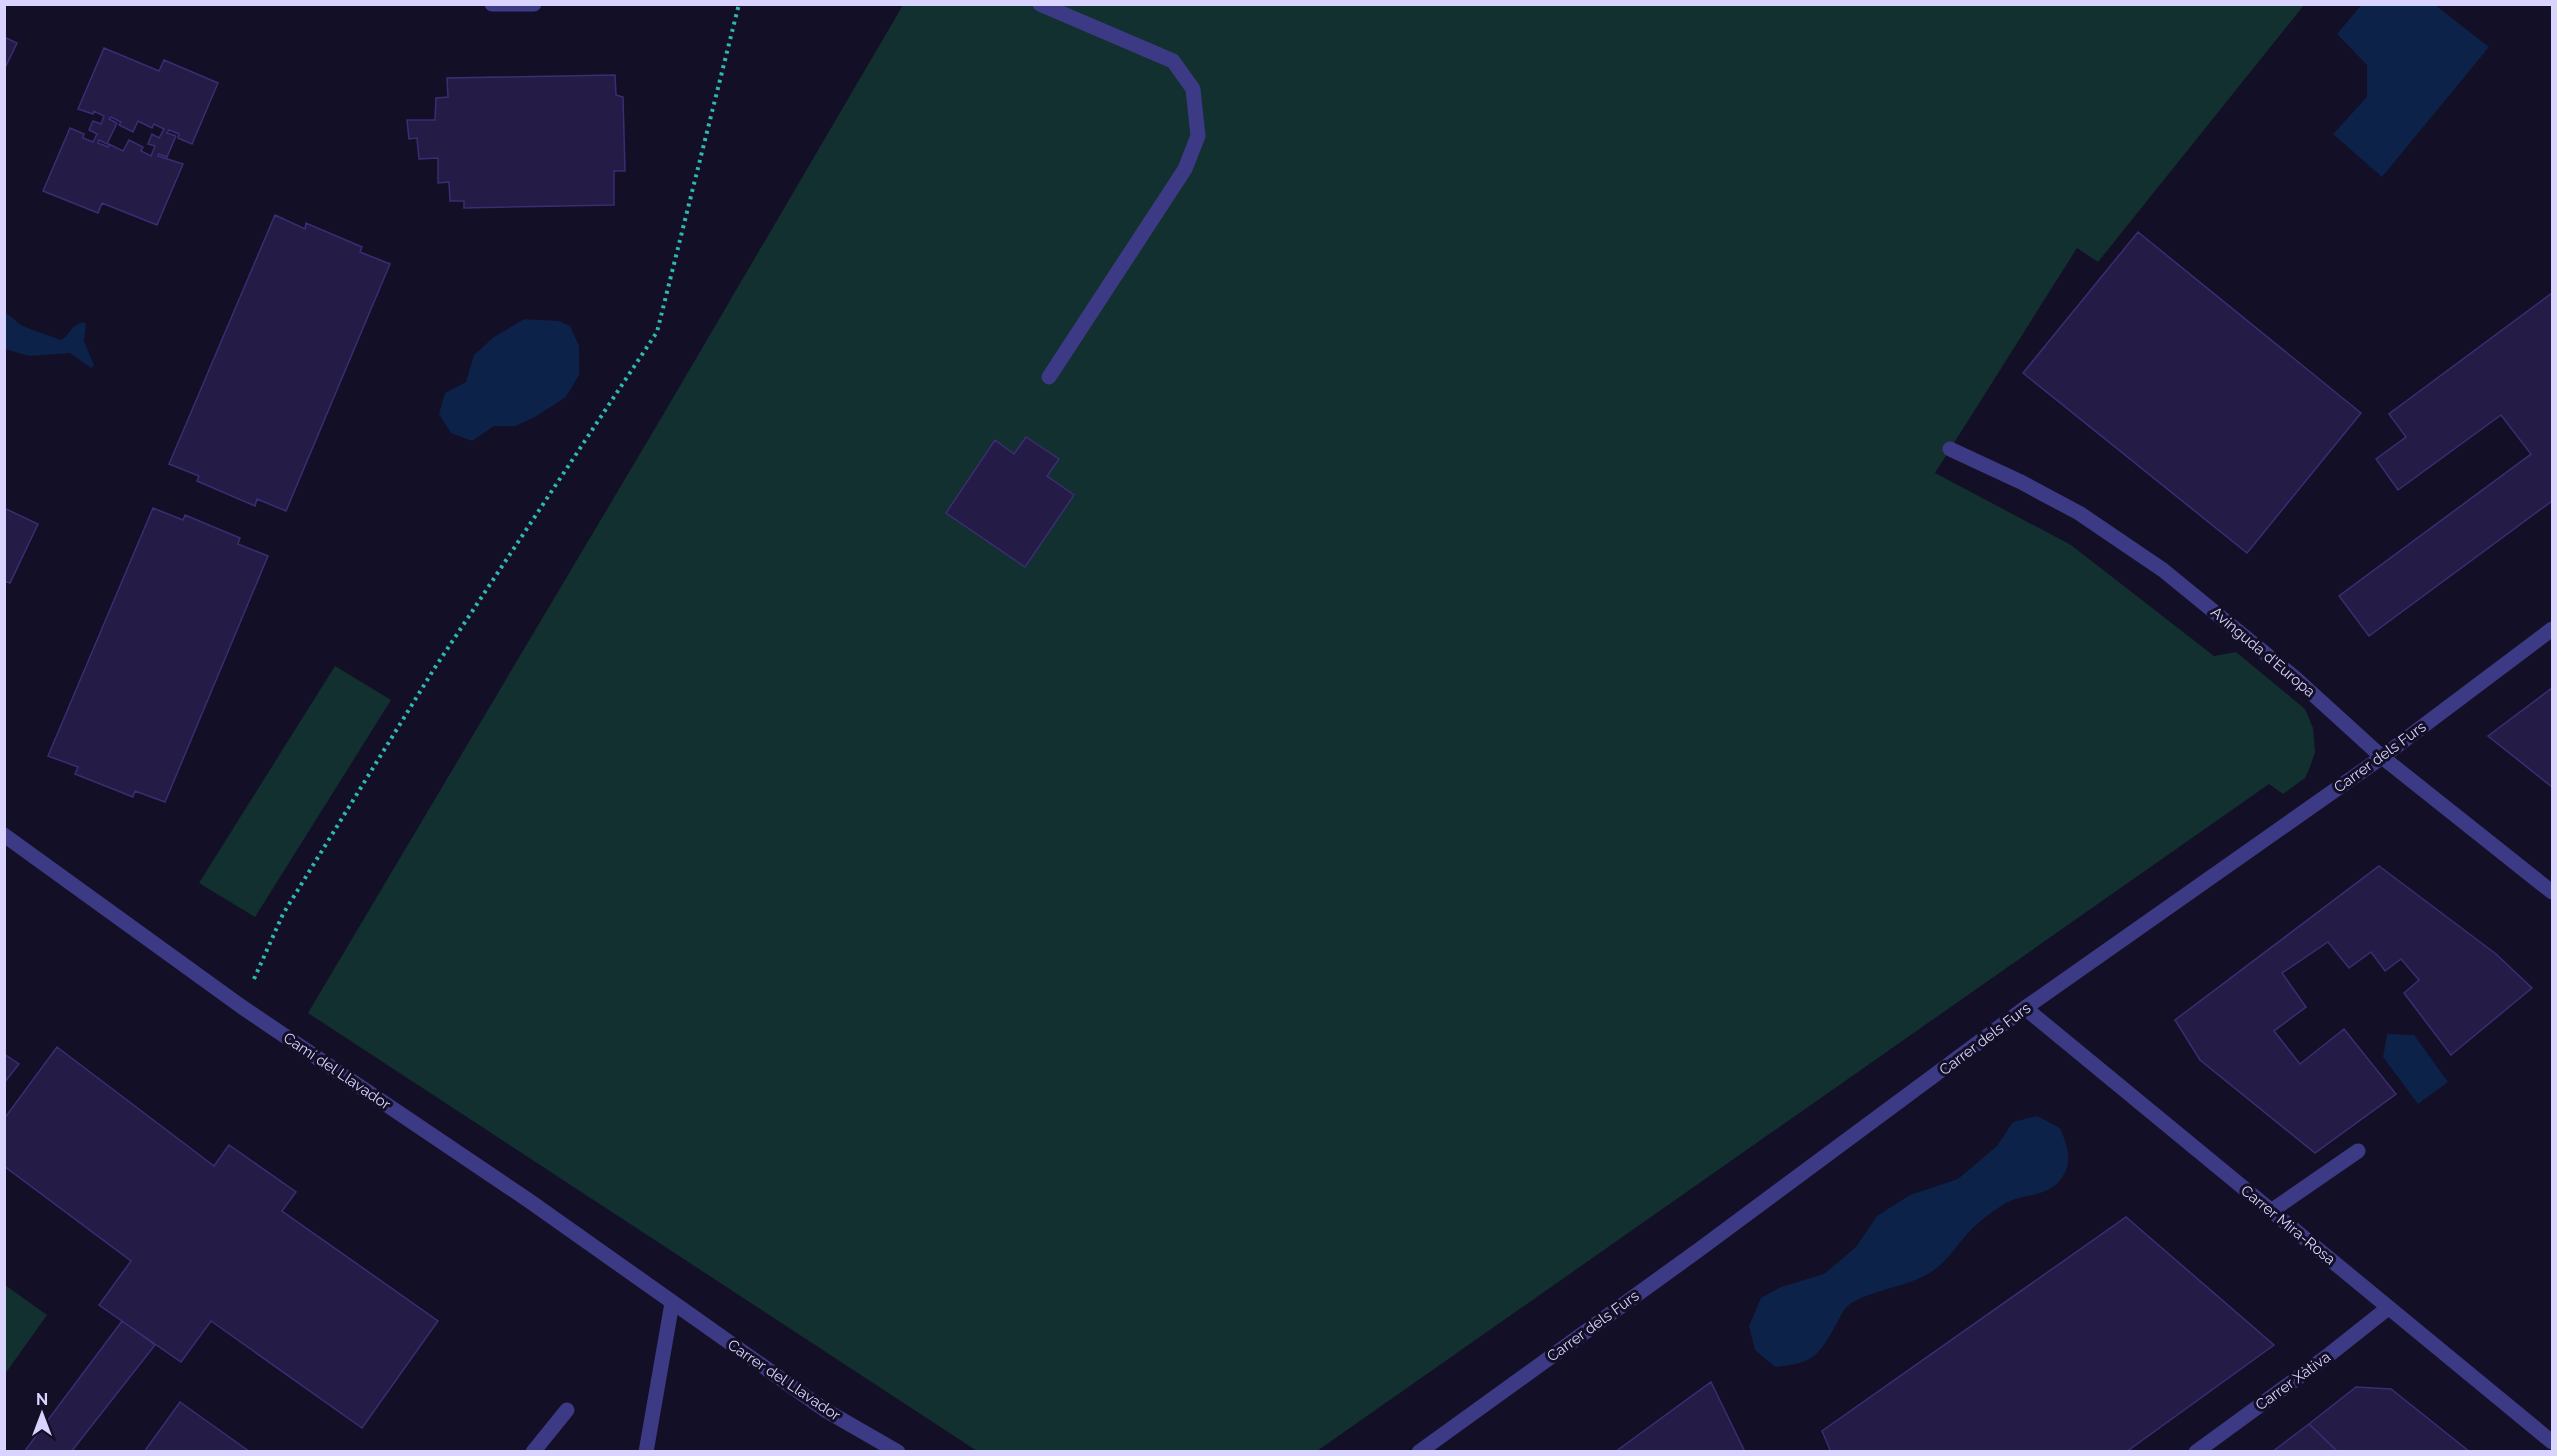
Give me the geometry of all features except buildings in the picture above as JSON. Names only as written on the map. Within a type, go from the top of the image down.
[{"type":"street","points":[[492,4],[534,4]]},
{"type":"street","points":[[1040,4],[1173,61],[1193,89],[1198,136],[1185,169],[1049,377]]},
{"type":"street","name":"Avinguda d'Europa","points":[[1950,449],[2051,498],[2120,540],[2236,628],[2382,757],[2553,891]]},
{"type":"street","name":"Carrer dels Furs","points":[[1419,1452],[1709,1242],[2025,1008],[2382,757],[2553,629]]},
{"type":"street","name":"Camí del Llavador","points":[[4,835],[242,1007],[528,1200],[672,1303]]},
{"type":"street","name":"Carrer Mira-Rosa","points":[[2025,1008],[2553,1442]]},
{"type":"street","points":[[2271,1211],[2358,1150]]},
{"type":"street","points":[[646,1452],[672,1303]]},
{"type":"street","name":"Carrer del Llavador","points":[[672,1303],[825,1410],[898,1452]]},
{"type":"street","name":"Carrer Xàtiva","points":[[2196,1452],[2330,1354],[2388,1308]]},
{"type":"street","points":[[533,1452],[567,1410]]},
{"type":"path","points":[[242,1007],[283,914],[434,669],[657,332],[739,4]]},
{"type":"green space","points":[[903,5],[2304,5],[2098,262],[2077,248],[1935,473],[2071,545],[2214,656],[2236,652],[2305,709],[2313,728],[2315,752],[2305,778],[2283,794],[2269,784],[1317,1451],[977,1451],[308,1013]]},
{"type":"green space","points":[[335,666],[391,700],[255,917],[199,883]]},
{"type":"green space","points":[[5,1285],[47,1315],[5,1374]]},
{"type":"water","points":[[2362,4],[2435,5],[2489,47],[2382,177],[2333,134],[2367,97],[2367,65],[2337,34]]},
{"type":"water","points":[[5,312],[22,326],[61,340],[74,326],[83,322],[86,324],[84,341],[94,365],[91,368],[70,353],[29,356],[5,349]]},
{"type":"water","points":[[524,319],[559,321],[570,326],[579,346],[579,375],[566,397],[535,417],[515,426],[494,426],[472,441],[451,433],[439,414],[445,393],[466,382],[474,355],[494,337]]},
{"type":"water","points":[[2387,1034],[2414,1035],[2448,1082],[2418,1104],[2383,1057]]},
{"type":"water","points":[[2037,1116],[2060,1128],[2067,1146],[2066,1170],[2051,1188],[2011,1201],[1993,1211],[1971,1230],[1933,1271],[1908,1283],[1871,1294],[1850,1304],[1843,1311],[1825,1344],[1807,1360],[1775,1367],[1755,1350],[1749,1326],[1761,1298],[1781,1287],[1824,1274],[1856,1247],[1877,1216],[1910,1195],[1958,1179],[1997,1146],[2013,1122]]}]
